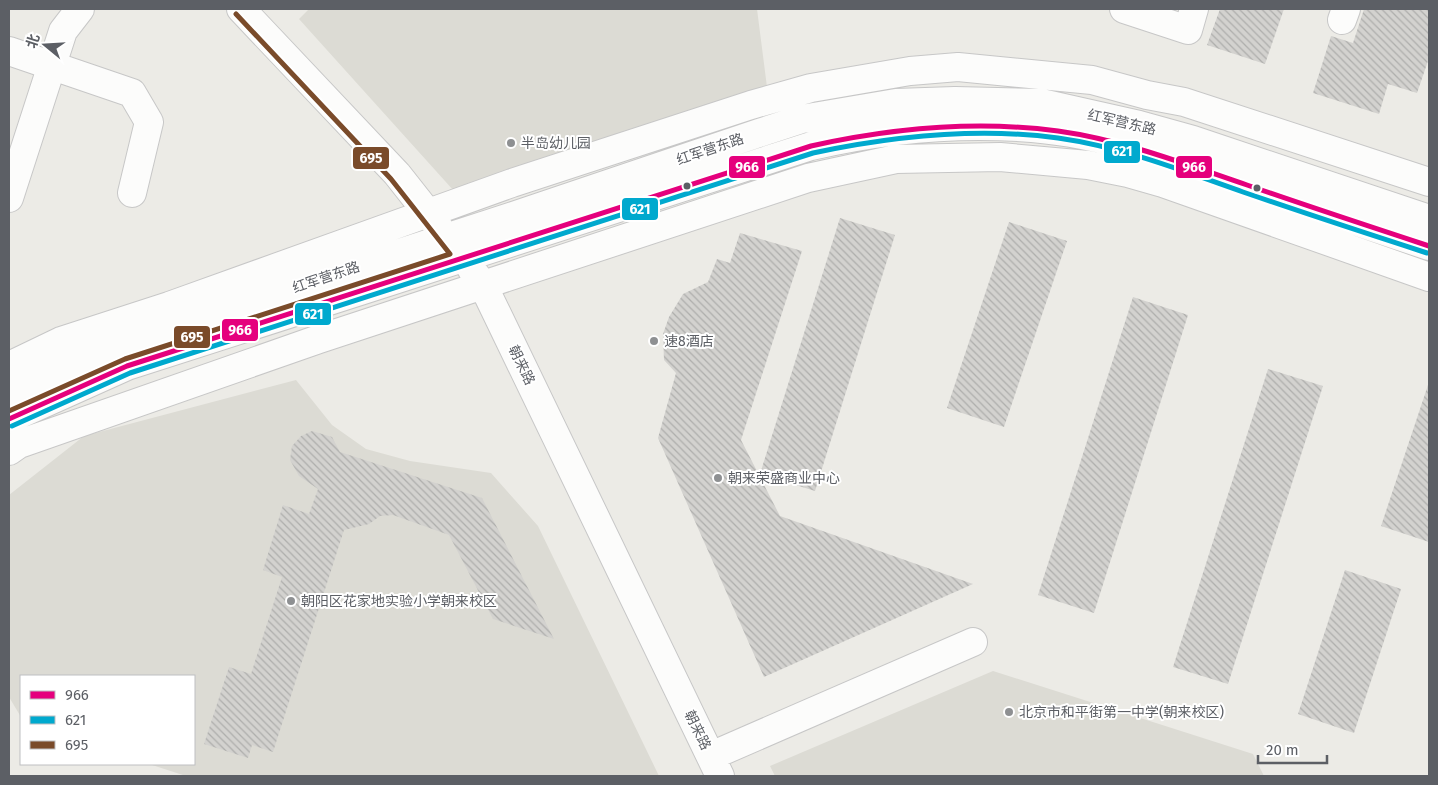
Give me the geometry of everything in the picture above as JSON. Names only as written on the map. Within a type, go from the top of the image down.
[{"type":"street","points":[[9,198],[63,31],[80,9]]},
{"type":"street","name":"朝来路","points":[[241,9],[396,174],[483,285],[716,766]]},
{"type":"street","points":[[1124,9],[1188,30],[1194,9]]},
{"type":"street","points":[[9,51],[51,67],[132,93],[149,122],[132,193]]},
{"type":"street","points":[[9,366],[61,341],[168,306],[512,183],[751,105],[803,90],[910,71],[958,66],[1092,80],[1147,95],[1184,102],[1429,182]]},
{"type":"street","name":"红军营东路","points":[[9,419],[127,366],[454,247],[516,215],[802,119],[896,103],[955,101],[1042,104],[1139,125],[1193,140],[1429,219]]},
{"type":"street","name":"红军营东路","points":[[9,390],[118,344],[233,308],[811,146],[888,131],[946,126],[995,126],[1034,128],[1114,142],[1164,156],[1429,246]]},
{"type":"street","points":[[9,450],[19,444],[319,338],[808,178],[896,159],[1000,157],[1088,165],[1128,173],[1163,183],[1429,277]]},
{"type":"street","points":[[716,766],[972,642]]},
{"type":"shaded area","name":"半岛幼儿园","points":[[309,9],[757,9],[768,95],[454,191],[299,19]]},
{"type":"shaded area","name":"朝阳区花家地实验小学朝来校区","points":[[296,380],[332,425],[366,449],[410,461],[491,473],[538,526],[659,776],[186,776],[152,765],[195,765],[195,675],[20,675],[20,715],[9,697],[9,495],[84,436]]},
{"type":"shaded area","name":"北京市和平街第一中学(朝来校区)","points":[[993,671],[1253,754],[1264,776],[775,776],[770,766]]},
{"type":"building","points":[[1220,9],[1284,9],[1265,64],[1207,45]]},
{"type":"building","points":[[1364,9],[1429,9],[1429,58],[1417,93],[1388,84],[1379,114],[1313,93],[1331,36],[1353,43]]},
{"type":"building","points":[[840,218],[895,235],[815,491],[760,474]]},
{"type":"building","points":[[1009,222],[1067,241],[1004,427],[947,408]]},
{"type":"building","name":"朝来荣盛商业中心","points":[[740,233],[802,251],[741,440],[780,516],[973,584],[764,677],[658,438],[676,373],[664,360],[663,334],[669,317],[683,294],[708,282],[717,259],[730,263]]},
{"type":"building","points":[[1133,297],[1188,315],[1094,613],[1038,595]]},
{"type":"building","points":[[1268,369],[1323,386],[1228,684],[1173,667]]},
{"type":"building","points":[[1429,382],[1429,542],[1381,526]]},
{"type":"building","points":[[312,431],[332,437],[340,452],[482,498],[554,639],[493,619],[449,535],[393,515],[380,516],[369,524],[344,530],[273,752],[252,745],[248,758],[204,744],[229,667],[251,674],[282,577],[263,570],[283,505],[309,514],[318,489],[299,476],[290,460],[292,446],[301,436]]},
{"type":"building","points":[[1345,570],[1401,589],[1354,733],[1298,714]]},
{"type":"transit line","name":"695","points":[[9,411],[125,359],[450,254],[391,179],[236,14]]},
{"type":"transit line","name":"966","points":[[9,419],[127,366],[811,146],[903,130],[996,126],[1058,131],[1106,140],[1177,161],[1429,246]]},
{"type":"transit line","name":"621","points":[[12,426],[130,373],[813,153],[904,138],[966,133],[996,133],[1058,138],[1105,147],[1152,160],[1289,208],[1427,253]]},
{"type":"place","name":"半岛幼儿园","points":[[511,143]]},
{"type":"place","name":"速8酒店","points":[[654,341]]},
{"type":"place","name":"朝来荣盛商业中心","points":[[718,478]]},
{"type":"place","name":"朝阳区花家地实验小学朝来校区","points":[[291,601]]},
{"type":"place","name":"北京市和平街第一中学(朝来校区)","points":[[1009,712]]}]
